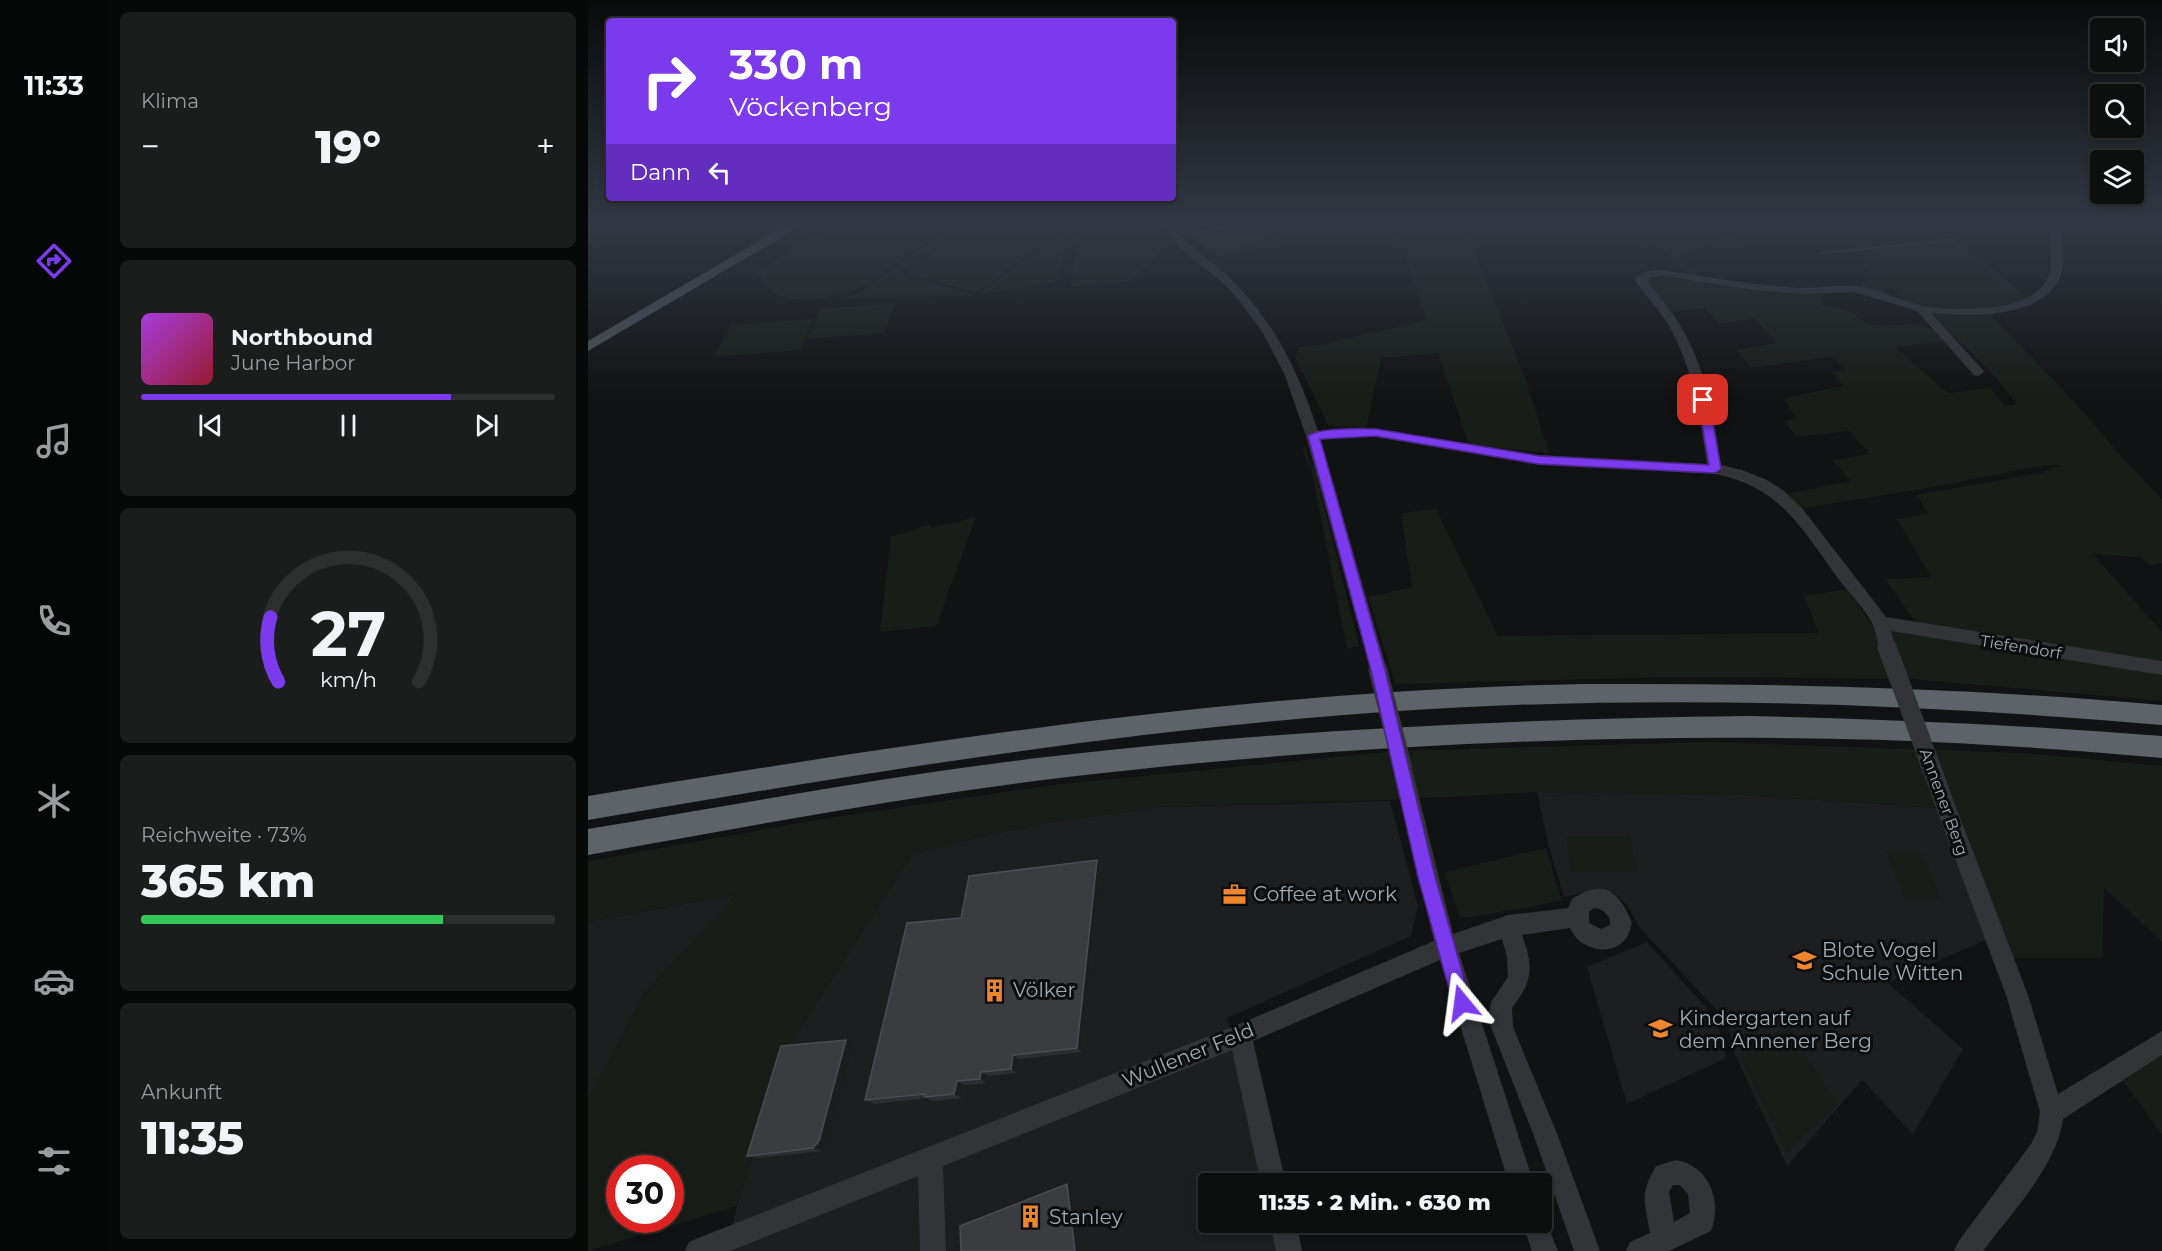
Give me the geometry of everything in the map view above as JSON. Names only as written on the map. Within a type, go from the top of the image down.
[{"type":"highway","points":[[588,808],[825,767],[1044,736],[1379,703],[1573,694],[1798,694],[2014,703],[2162,715]]},
{"type":"highway","points":[[588,842],[825,801],[1056,767],[1376,737],[1586,727],[1811,727],[2029,737],[2162,747]]},
{"type":"main road","points":[[588,347],[703,279]]},
{"type":"street","points":[[1225,279],[1261,320],[1289,372],[1314,436],[1378,670],[1445,947],[1518,1173]]},
{"type":"street","points":[[1642,279],[1675,326],[1691,356],[1699,377],[1715,469]]},
{"type":"street","points":[[1705,279],[1803,291],[1855,289],[1921,309],[1989,311],[2015,306],[2037,297],[2053,279]]},
{"type":"street","points":[[1921,309],[1978,372]]},
{"type":"street","name":"Annener Berg","points":[[1314,436],[1353,432],[1376,433],[1539,460],[1715,469],[1737,473],[1760,482],[1778,494],[1797,512],[1881,623],[1887,646],[1944,802],[2017,995],[2052,1112],[2049,1133],[2040,1154],[1967,1251]]},
{"type":"street","name":"Tiefendorf","points":[[1881,623],[2162,668]]},
{"type":"street","name":"Wullener Feld","points":[[698,1251],[1240,1035],[1445,947],[1508,926],[1577,917]]},
{"type":"street","points":[[1508,926],[1519,963],[1518,977],[1501,1002],[1499,1011],[1502,1027],[1546,1136],[1587,1251]]},
{"type":"street","points":[[1240,1035],[1271,1173]]},
{"type":"street","points":[[2052,1112],[2162,1042]]},
{"type":"street","points":[[930,1158],[933,1251]]},
{"type":"street","points":[[1285,1233],[1289,1251]]},
{"type":"street","points":[[1539,1233],[1545,1251]]},
{"type":"street","points":[[1639,1251],[1664,1240]]},
{"type":"shaded area","points":[[763,279],[873,279],[863,286],[839,295],[815,300],[790,299],[774,294]]},
{"type":"shaded area","points":[[877,279],[919,279],[978,295],[842,299],[866,290],[864,288]]},
{"type":"shaded area","points":[[929,279],[994,279],[976,293]]},
{"type":"shaded area","points":[[998,279],[1058,279],[1052,283],[978,295]]},
{"type":"shaded area","points":[[1072,279],[1134,279],[1132,281],[1071,287]]},
{"type":"shaded area","points":[[1413,279],[1486,279],[1527,383],[1549,453],[1469,445],[1438,353],[1381,358],[1366,429],[1328,425],[1296,359],[1298,347],[1319,345],[1427,320]]},
{"type":"shaded area","points":[[1648,279],[1684,279],[1793,294],[1827,293],[1821,298],[1822,305],[1849,311],[1870,324],[1921,325],[1938,333],[1947,341],[1895,347],[1948,393],[1990,388],[2006,406],[2017,404],[1988,369],[1957,339],[1946,333],[1927,311],[1916,304],[1898,300],[1898,290],[1887,288],[1884,297],[1862,290],[1862,284],[1874,280],[2006,279],[2029,299],[2017,308],[1991,316],[2073,400],[2162,499],[2162,563],[2152,566],[2139,557],[2093,554],[2162,632],[2162,661],[1916,623],[1885,579],[1931,577],[1897,519],[1928,514],[1917,495],[2040,473],[2061,465],[2044,465],[1934,487],[1804,508],[1796,505],[1785,494],[1851,481],[1832,460],[1870,454],[1849,431],[1796,437],[1785,421],[1795,418],[1784,398],[1843,386],[1832,372],[1846,370],[1832,357],[1751,368],[1736,350],[1777,343],[1754,318],[1719,324],[1705,308],[1671,312],[1647,283]]},
{"type":"shaded area","points":[[895,303],[884,333],[807,339],[821,309]]},
{"type":"shaded area","points":[[814,319],[800,350],[713,357],[731,325]]},
{"type":"shaded area","points":[[1305,445],[1310,466],[1314,465],[1359,646],[1347,649],[1311,468],[1308,466],[1303,450]]},
{"type":"shaded area","points":[[1436,509],[1498,636],[1818,633],[1804,596],[1848,589],[1873,627],[2162,669],[2162,701],[1911,679],[1681,677],[1395,684],[1368,597],[1412,587],[1401,513]]},
{"type":"shaded area","points":[[976,517],[936,626],[880,632],[891,537],[930,524],[931,528]]},
{"type":"shaded area","points":[[1706,742],[2024,753],[2162,766],[2162,942],[2104,888],[2103,958],[2008,958],[1939,808],[1743,795],[1533,792],[1389,800],[1160,807],[1059,821],[983,836],[912,854],[783,1055],[737,1206],[684,1222],[684,1155],[606,1155],[606,1233],[648,1233],[588,1251],[588,1098],[646,991],[737,894],[588,922],[588,861],[822,819],[1052,785],[1397,751]]},
{"type":"shaded area","name":"Blote Vogel Schule Witten","points":[[1537,792],[1743,795],[1939,808],[1988,939],[1888,983],[1963,1049],[1913,1134],[1862,1080],[1787,1166],[1735,1054],[1727,1021],[1640,928],[1627,905],[1613,892],[1592,891],[1564,897],[1549,848]]},
{"type":"shaded area","points":[[1390,801],[1418,906],[1411,936],[1227,1018],[1263,1173],[1198,1173],[1198,1233],[1276,1233],[1281,1251],[727,1251],[737,1206],[783,1055],[912,854],[983,836],[1059,821],[1160,807]]},
{"type":"shaded area","points":[[1566,836],[1630,836],[1637,872],[1571,872]]},
{"type":"shaded area","points":[[1546,848],[1562,901],[1466,918],[1459,916],[1445,872]]},
{"type":"shaded area","points":[[1886,851],[1921,851],[1941,899],[1905,899]]},
{"type":"shaded area","points":[[738,894],[646,991],[588,1100],[588,922]]},
{"type":"shaded area","name":"Kindergarten auf dem Annener Berg","points":[[1647,942],[1716,1019],[1726,1058],[1627,1104],[1587,967]]},
{"type":"shaded area","points":[[1789,1029],[1837,1105],[1787,1152],[1738,1054]]},
{"type":"shaded area","points":[[2162,1055],[2162,1134],[2123,1081]]},
{"type":"building","name":"Völker","points":[[1097,860],[1077,1048],[1013,1055],[1011,1069],[981,1072],[980,1079],[957,1081],[954,1094],[925,1097],[925,1094],[865,1100],[907,923],[961,918],[969,876]]},
{"type":"building","points":[[846,1040],[819,1141],[813,1148],[747,1156],[781,1046]]},
{"type":"building","name":"Stanley","points":[[1067,1184],[1075,1251],[961,1251],[960,1226]]},
{"type":"place","name":"Coffee at work","points":[[1235,894]]},
{"type":"place","name":"Blote Vogel Schule Witten","points":[[1804,961]]},
{"type":"place","name":"Völker","points":[[995,990]]},
{"type":"place","name":"Kindergarten auf dem Annener Berg","points":[[1661,1029]]},
{"type":"place","name":"Stanley","points":[[1031,1217]]},
{"type":"route","points":[[1462,1003],[1426,877],[1403,769],[1378,670],[1314,436],[1353,432],[1376,433],[1539,460],[1715,469],[1703,400]]}]
